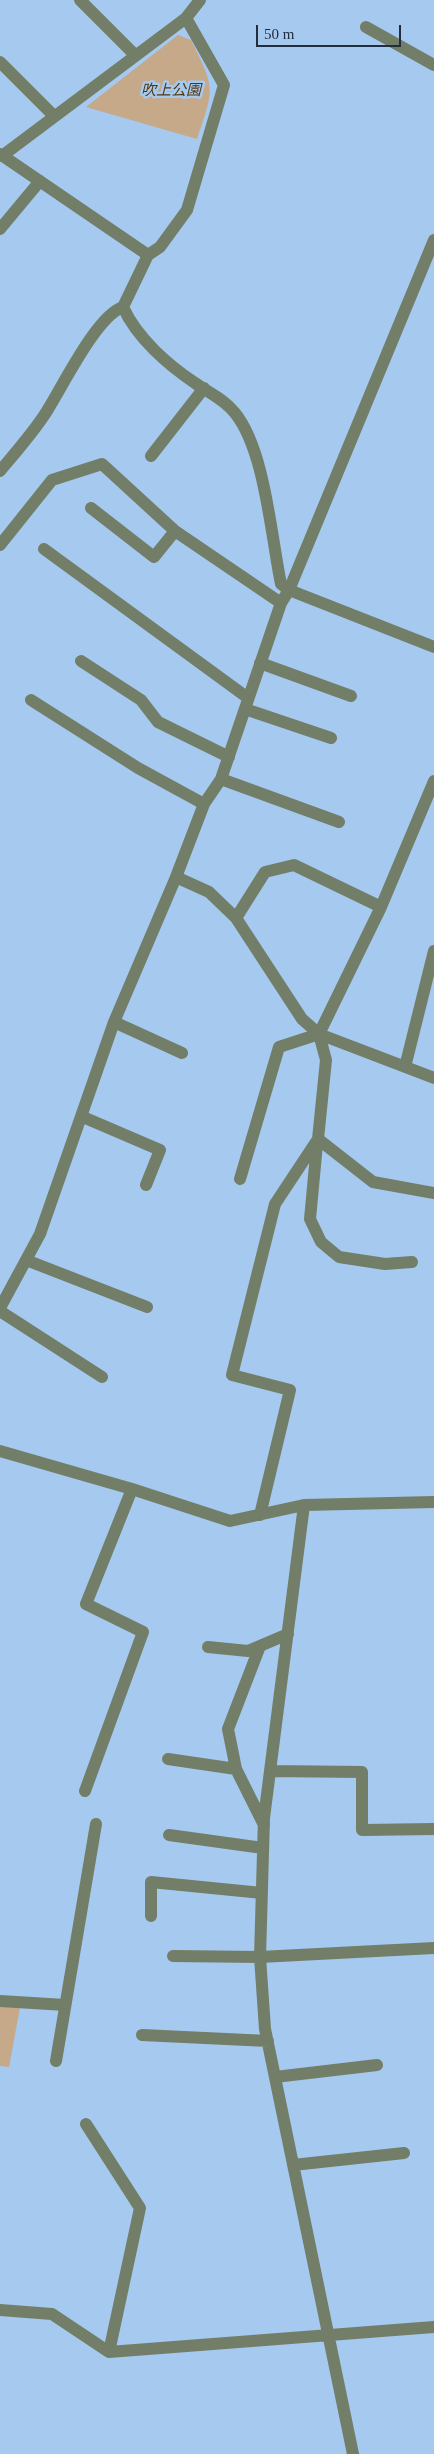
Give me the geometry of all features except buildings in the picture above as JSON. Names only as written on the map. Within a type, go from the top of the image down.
[{"type":"street","points":[[80,0],[135,55]]},
{"type":"street","points":[[148,255],[1,155],[186,18],[200,0]]},
{"type":"street","points":[[2,466],[45,414],[100,327],[113,310],[123,307],[148,255],[160,247],[187,210],[224,85],[186,18]]},
{"type":"street","points":[[366,27],[434,65]]},
{"type":"street","points":[[0,62],[54,116]]},
{"type":"street","points":[[0,229],[40,181]]},
{"type":"street","points":[[102,1377],[0,1310],[40,1234],[114,1022],[176,877],[204,804],[221,779],[281,603],[289,590],[434,240]]},
{"type":"street","points":[[123,307],[129,321],[154,349],[225,402],[244,426],[262,482],[281,584],[289,590],[434,647]]},
{"type":"street","points":[[151,456],[204,388]]},
{"type":"street","points":[[0,545],[52,480],[102,464],[174,532],[281,603]]},
{"type":"street","points":[[90,508],[154,556],[174,532]]},
{"type":"street","points":[[44,550],[247,703],[331,738]]},
{"type":"street","points":[[81,662],[141,700],[158,722],[229,757]]},
{"type":"street","points":[[260,663],[351,696]]},
{"type":"street","points":[[31,700],[138,768],[204,804]]},
{"type":"street","points":[[221,779],[339,822]]},
{"type":"street","points":[[412,1262],[384,1264],[339,1257],[321,1242],[310,1219],[326,1060],[319,1034],[381,907],[434,781]]},
{"type":"street","points":[[236,918],[265,872],[294,865],[381,907]]},
{"type":"street","points":[[176,877],[209,892],[236,918],[302,1019],[319,1034],[434,1078]]},
{"type":"street","points":[[405,1067],[434,951]]},
{"type":"street","points":[[114,1022],[182,1053]]},
{"type":"street","points":[[240,1179],[279,1047],[319,1034]]},
{"type":"street","points":[[82,1117],[160,1150],[146,1185]]},
{"type":"street","points":[[318,1139],[373,1182],[434,1193]]},
{"type":"street","points":[[260,1515],[290,1390],[232,1374],[275,1204],[318,1139]]},
{"type":"street","points":[[26,1260],[147,1307]]},
{"type":"street","points":[[0,1452],[132,1489],[230,1521],[304,1506],[434,1502]]},
{"type":"street","points":[[85,1791],[144,1632],[86,1604],[132,1489]]},
{"type":"street","points":[[304,1506],[264,1825],[260,1957],[268,2040],[352,2454]]},
{"type":"street","points":[[208,1647],[248,1651],[288,1634]]},
{"type":"street","points":[[260,1646],[228,1729],[236,1769],[264,1825]]},
{"type":"street","points":[[168,1759],[236,1769]]},
{"type":"street","points":[[270,1771],[362,1772],[362,1830],[434,1829]]},
{"type":"street","points":[[56,2061],[96,1824]]},
{"type":"street","points":[[169,1835],[263,1848]]},
{"type":"street","points":[[151,1916],[151,1882],[262,1893]]},
{"type":"street","points":[[173,1956],[260,1957],[434,1948]]},
{"type":"street","points":[[0,2001],[65,2006]]},
{"type":"street","points":[[142,2034],[268,2040]]},
{"type":"street","points":[[275,2077],[377,2065]]},
{"type":"street","points":[[86,2124],[140,2208],[109,2352]]},
{"type":"street","points":[[293,2165],[404,2153]]},
{"type":"street","points":[[0,2310],[52,2314],[109,2352],[434,2327]]},
{"type":"green space","name":"吹上公園","points":[[178,35],[191,40],[205,69],[210,88],[207,108],[197,139],[86,107]]},
{"type":"green space","points":[[0,2001],[21,2002],[9,2067],[0,2066]]}]
